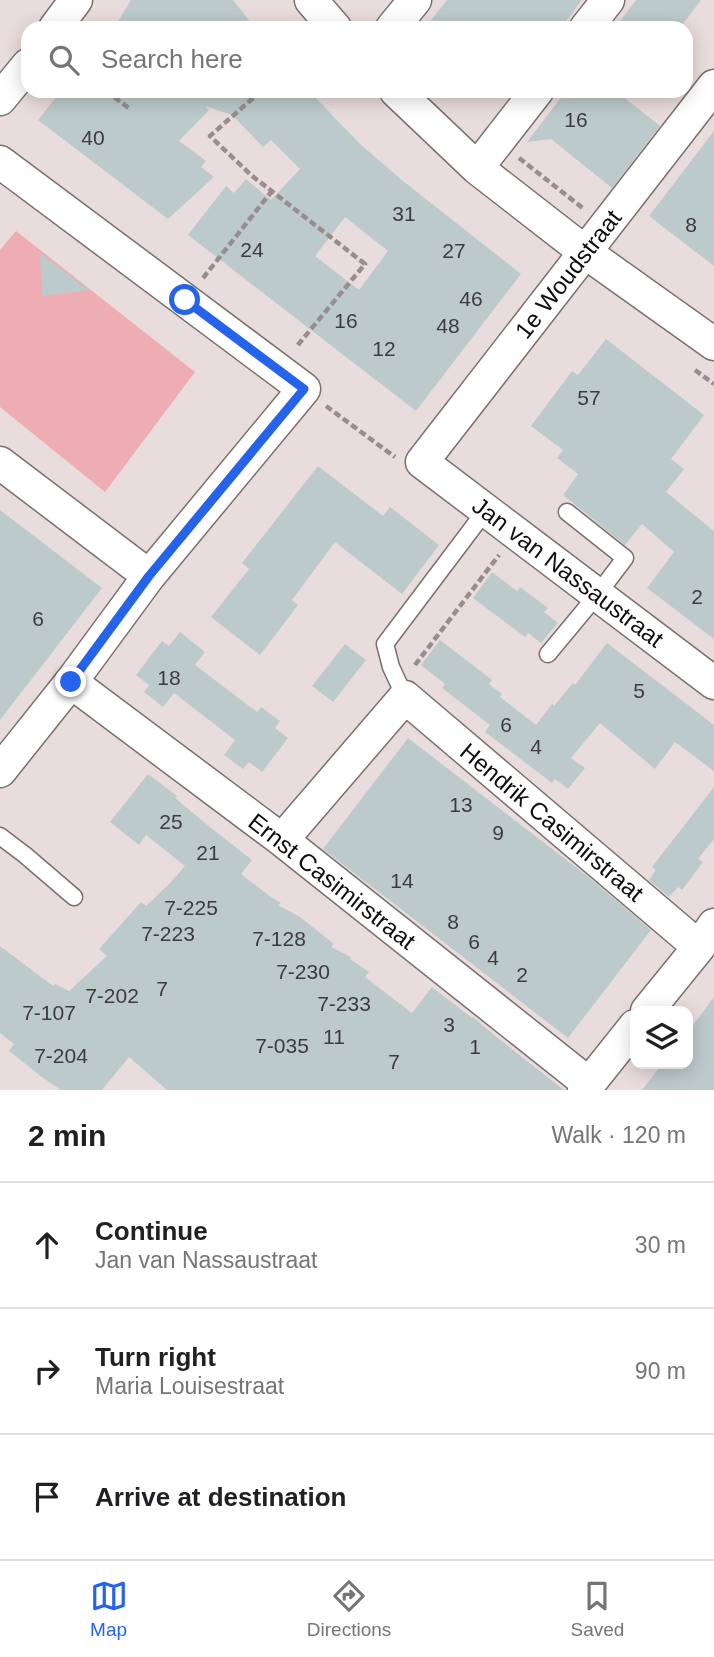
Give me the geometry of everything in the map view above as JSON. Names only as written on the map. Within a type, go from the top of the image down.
[{"type":"street","points":[[60,21],[76,0]]},
{"type":"street","points":[[311,0],[329,21]]},
{"type":"street","points":[[397,21],[415,0]]},
{"type":"street","points":[[592,21],[608,0]]},
{"type":"street","points":[[0,99],[21,74]]},
{"type":"street","name":"1e Woudstraat","points":[[422,462],[714,86]]},
{"type":"street","points":[[403,98],[477,168],[585,252],[714,344]]},
{"type":"street","points":[[477,168],[532,98]]},
{"type":"street","points":[[0,162],[304,389],[149,576],[71,682],[0,771]]},
{"type":"street","name":"Jan van Nassaustraat","points":[[422,462],[714,683]]},
{"type":"street","points":[[0,463],[149,576]]},
{"type":"street","name":"Ernst Casimirstraat","points":[[71,682],[282,840],[587,1087]]},
{"type":"street","points":[[282,840],[402,691]]},
{"type":"street","name":"Hendrik Casimirstraat","points":[[402,691],[707,936]]},
{"type":"street","points":[[652,1006],[707,936]]},
{"type":"street","points":[[587,1087],[630,1033]]},
{"type":"lane","points":[[402,691],[391,667],[385,644],[486,510]]},
{"type":"lane","points":[[548,654],[625,558],[567,512]]},
{"type":"lane","points":[[0,836],[74,897]]},
{"type":"path","points":[[115,98],[130,109]]},
{"type":"path","points":[[253,98],[210,136],[251,175],[365,264],[278,370]]},
{"type":"path","points":[[185,300],[272,191]]},
{"type":"path","points":[[304,389],[402,463],[422,462]]},
{"type":"path","points":[[402,691],[516,533]]},
{"type":"shaded area","points":[[16,231],[195,372],[105,492],[0,407],[0,250]]},
{"type":"building","points":[[131,0],[233,0],[250,21],[118,21]]},
{"type":"building","points":[[447,0],[582,0],[566,21],[430,21]]},
{"type":"building","points":[[636,0],[701,0],[685,21],[620,21]]},
{"type":"building","points":[[55,98],[316,98],[360,144],[403,181],[521,274],[416,411],[188,235],[226,186],[234,193],[246,179],[271,200],[300,169],[271,140],[263,147],[232,115],[205,106],[209,110],[179,141],[206,161],[201,167],[214,177],[168,219],[38,120]],"holes":[[[345,217],[388,251],[359,290],[315,256]]]},
{"type":"building","points":[[561,98],[625,98],[660,126],[612,188],[551,139],[527,142]]},
{"type":"building","points":[[714,131],[714,266],[649,216]]},
{"type":"building","points":[[40,253],[89,290],[42,296]]},
{"type":"building","points":[[606,339],[704,415],[671,459],[684,469],[666,492],[714,531],[714,639],[647,588],[674,552],[642,524],[625,545],[563,495],[578,474],[557,458],[563,450],[531,426],[572,371],[578,375]]},
{"type":"building","points":[[318,466],[383,516],[390,507],[439,545],[402,594],[335,542],[292,600],[298,605],[260,655],[211,617],[249,569],[242,563]]},
{"type":"building","points":[[0,510],[102,588],[0,720]]},
{"type":"building","points":[[492,572],[517,591],[520,587],[548,608],[544,612],[558,623],[541,643],[528,633],[525,637],[473,598]]},
{"type":"building","points":[[180,632],[205,652],[195,665],[257,712],[261,707],[280,721],[275,728],[288,738],[262,772],[249,762],[243,769],[224,755],[235,740],[174,693],[163,707],[144,692],[149,685],[136,675],[162,641],[169,646]]},
{"type":"building","points":[[440,640],[492,680],[489,684],[502,694],[500,697],[536,725],[552,704],[554,706],[573,683],[575,685],[607,643],[714,725],[714,771],[675,742],[655,769],[600,723],[571,758],[585,768],[568,789],[555,779],[552,783],[485,732],[490,725],[442,688],[445,684],[421,665]]},
{"type":"building","points":[[345,644],[366,660],[333,702],[312,686]]},
{"type":"building","points":[[408,738],[586,875],[651,930],[568,1038],[323,849]]},
{"type":"building","points":[[148,774],[252,860],[241,874],[281,903],[278,905],[300,917],[334,944],[331,947],[351,957],[350,959],[369,972],[365,977],[412,1013],[432,987],[564,1090],[167,1090],[129,1057],[102,1090],[61,1090],[42,1077],[9,1051],[14,1044],[0,1033],[0,946],[53,986],[55,984],[69,991],[107,956],[99,949],[141,902],[146,906],[185,866],[146,835],[139,845],[110,822]]},
{"type":"building","points":[[714,787],[714,839],[698,859],[703,862],[682,890],[678,887],[669,897],[649,880],[656,870],[652,867]]},
{"type":"building","points":[[714,997],[714,1090],[642,1090],[658,1069],[693,1069],[693,1025]]},
{"type":"route","points":[[71,682],[149,576],[304,389],[185,300]]}]
